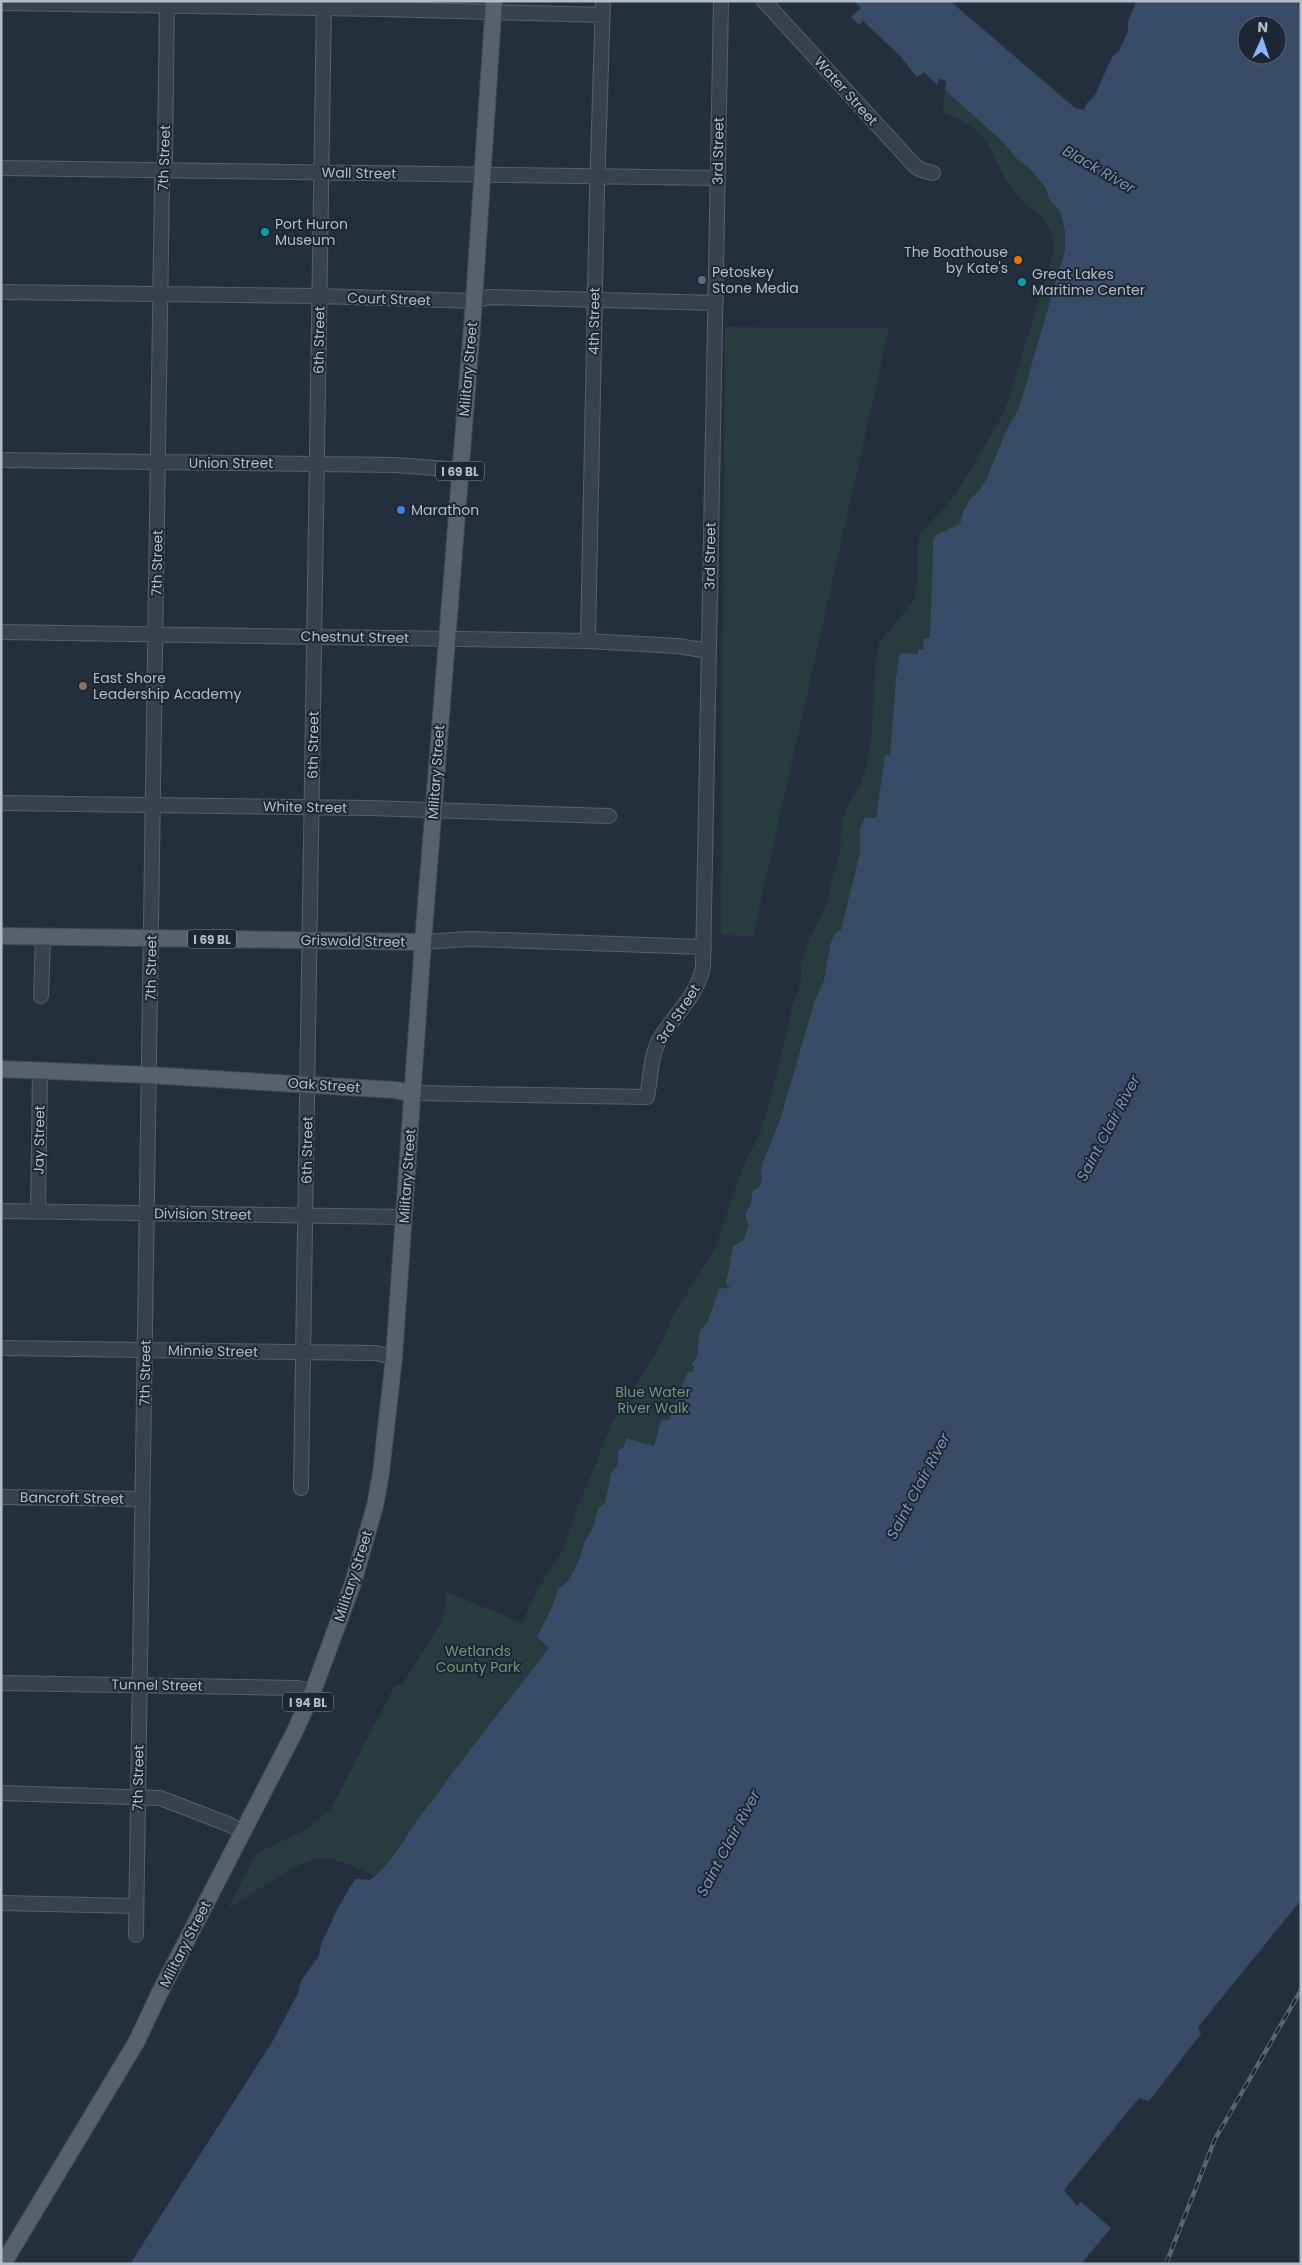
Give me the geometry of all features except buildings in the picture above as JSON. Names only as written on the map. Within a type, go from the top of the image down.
[{"type":"main road","name":"Military Street","points":[[3,2264],[7,2248],[137,2041],[295,1731],[313,1691],[352,1584],[375,1506],[381,1473],[394,1356],[446,638],[474,301],[494,7]]},
{"type":"main road","name":"Griswold Street","points":[[1,936],[423,942]]},
{"type":"main road","name":"Oak Street","points":[[1,1069],[308,1084],[413,1093]]},
{"type":"street","name":"3rd Street","points":[[647,1097],[655,1051],[661,1037],[692,995],[700,981],[703,967],[721,1]]},
{"type":"street","name":"Water Street","points":[[764,1],[915,166],[921,170],[933,173]]},
{"type":"street","points":[[1,3],[603,8]]},
{"type":"street","name":"7th Street","points":[[136,1935],[162,181],[164,170],[167,4]]},
{"type":"street","name":"6th Street","points":[[301,1488],[324,5]]},
{"type":"street","name":"4th Street","points":[[588,641],[594,300],[603,8]]},
{"type":"street","name":"Wall Street","points":[[1,168],[717,178]]},
{"type":"street","name":"Court Street","points":[[1,292],[319,296],[474,301],[489,298],[716,303]]},
{"type":"street","name":"Union Street","points":[[1,460],[396,465],[460,470]]},
{"type":"street","name":"Chestnut Street","points":[[1,632],[588,641],[678,646],[708,651]]},
{"type":"street","name":"White Street","points":[[1,803],[434,810],[609,816]]},
{"type":"street","points":[[41,996],[42,938]]},
{"type":"street","name":"Griswold Street","points":[[423,942],[470,939],[704,947]]},
{"type":"street","name":"Jay Street","points":[[38,1211],[40,1070]]},
{"type":"street","name":"Oak Street","points":[[413,1093],[647,1097]]},
{"type":"street","name":"Division Street","points":[[1,1211],[404,1217]]},
{"type":"street","name":"Minnie Street","points":[[1,1348],[375,1353],[394,1356]]},
{"type":"street","name":"Bancroft Street","points":[[1,1497],[143,1499]]},
{"type":"street","name":"Tunnel Street","points":[[1,1684],[297,1688],[313,1691]]},
{"type":"street","points":[[1,1793],[160,1798],[228,1824],[242,1832]]},
{"type":"street","points":[[1,1903],[136,1906]]},
{"type":"green space","points":[[945,90],[1003,142],[1046,188],[1049,199],[1060,212],[1065,231],[1065,250],[1019,408],[1007,429],[986,480],[979,491],[971,498],[963,512],[960,524],[936,535],[930,639],[918,654],[900,653],[896,678],[890,755],[885,755],[876,818],[860,828],[860,852],[841,930],[835,933],[833,939],[825,975],[780,1120],[760,1174],[762,1178],[759,1188],[753,1190],[750,1205],[745,1214],[748,1225],[730,1286],[712,1307],[707,1323],[700,1330],[697,1356],[692,1360],[693,1371],[687,1373],[669,1420],[661,1420],[654,1446],[626,1438],[624,1446],[619,1451],[618,1464],[611,1473],[605,1503],[598,1508],[594,1525],[584,1543],[580,1558],[568,1581],[559,1588],[537,1637],[550,1648],[446,1781],[440,1793],[423,1811],[382,1871],[375,1876],[337,1860],[314,1859],[289,1870],[228,1909],[256,1854],[303,1831],[331,1809],[395,1685],[402,1685],[442,1622],[447,1592],[522,1623],[538,1589],[563,1550],[577,1509],[611,1425],[658,1350],[674,1314],[715,1249],[735,1189],[749,1154],[760,1134],[777,1075],[792,1007],[801,983],[801,962],[811,936],[826,907],[840,853],[842,820],[848,805],[861,784],[867,765],[872,730],[876,659],[879,643],[914,600],[917,584],[918,544],[921,532],[955,496],[1002,416],[1010,396],[1054,250],[1053,239],[1046,223],[1012,189],[986,142],[968,125],[943,112]]},
{"type":"green space","points":[[725,327],[889,328],[753,936],[721,935]]},
{"type":"water","points":[[854,1],[950,1],[1075,108],[1084,110],[1087,103],[1095,95],[1112,57],[1119,51],[1128,32],[1128,21],[1137,1],[1301,1],[1301,1900],[1198,2027],[1201,2034],[1149,2101],[1139,2098],[1064,2190],[1077,2206],[1081,2202],[1111,2228],[1081,2264],[130,2264],[274,2039],[298,1993],[302,1979],[319,1956],[321,1944],[338,1908],[355,1879],[370,1880],[385,1865],[446,1781],[549,1648],[537,1637],[559,1588],[568,1581],[580,1558],[584,1543],[594,1525],[598,1508],[605,1503],[611,1473],[618,1464],[618,1451],[624,1446],[626,1438],[654,1446],[661,1420],[669,1420],[687,1373],[693,1371],[694,1367],[691,1365],[697,1356],[700,1330],[707,1323],[719,1289],[730,1287],[726,1283],[733,1246],[744,1240],[748,1225],[745,1214],[750,1205],[753,1190],[759,1188],[763,1162],[780,1120],[814,1003],[824,980],[831,942],[835,933],[841,930],[860,852],[860,828],[865,818],[876,818],[885,755],[890,755],[896,678],[900,653],[918,654],[918,649],[923,649],[924,639],[930,638],[933,541],[936,535],[960,524],[963,512],[971,498],[979,491],[986,480],[1007,429],[1019,408],[1065,250],[1065,231],[1060,212],[1049,199],[1046,188],[1030,169],[1017,159],[1003,142],[945,90],[947,81],[939,79],[937,85],[924,72],[917,77],[900,56],[863,21],[859,25],[851,17],[861,8]]},
{"type":"railway","points":[[1166,2264],[1215,2139],[1301,1990]]},
{"type":"place","name":"Port Huron Museum","points":[[265,232]]},
{"type":"place","name":"The Boathouse by Kate's","points":[[1018,260]]},
{"type":"place","name":"Petoskey Stone Media","points":[[702,280]]},
{"type":"place","name":"Great Lakes Maritime Center","points":[[1022,282]]},
{"type":"place","name":"Marathon","points":[[401,510]]},
{"type":"place","name":"East Shore Leadership Academy","points":[[83,686]]},
{"type":"water label","name":"Black River","points":[[1099,169]]},
{"type":"water label","name":"Saint Clair River","points":[[1108,1128]]},
{"type":"water label","name":"Saint Clair River","points":[[918,1486]]},
{"type":"water label","name":"Saint Clair River","points":[[728,1843]]},
{"type":"park label","name":"Blue Water River Walk","points":[[653,1400]]},
{"type":"park label","name":"Wetlands County Park","points":[[478,1659]]}]
